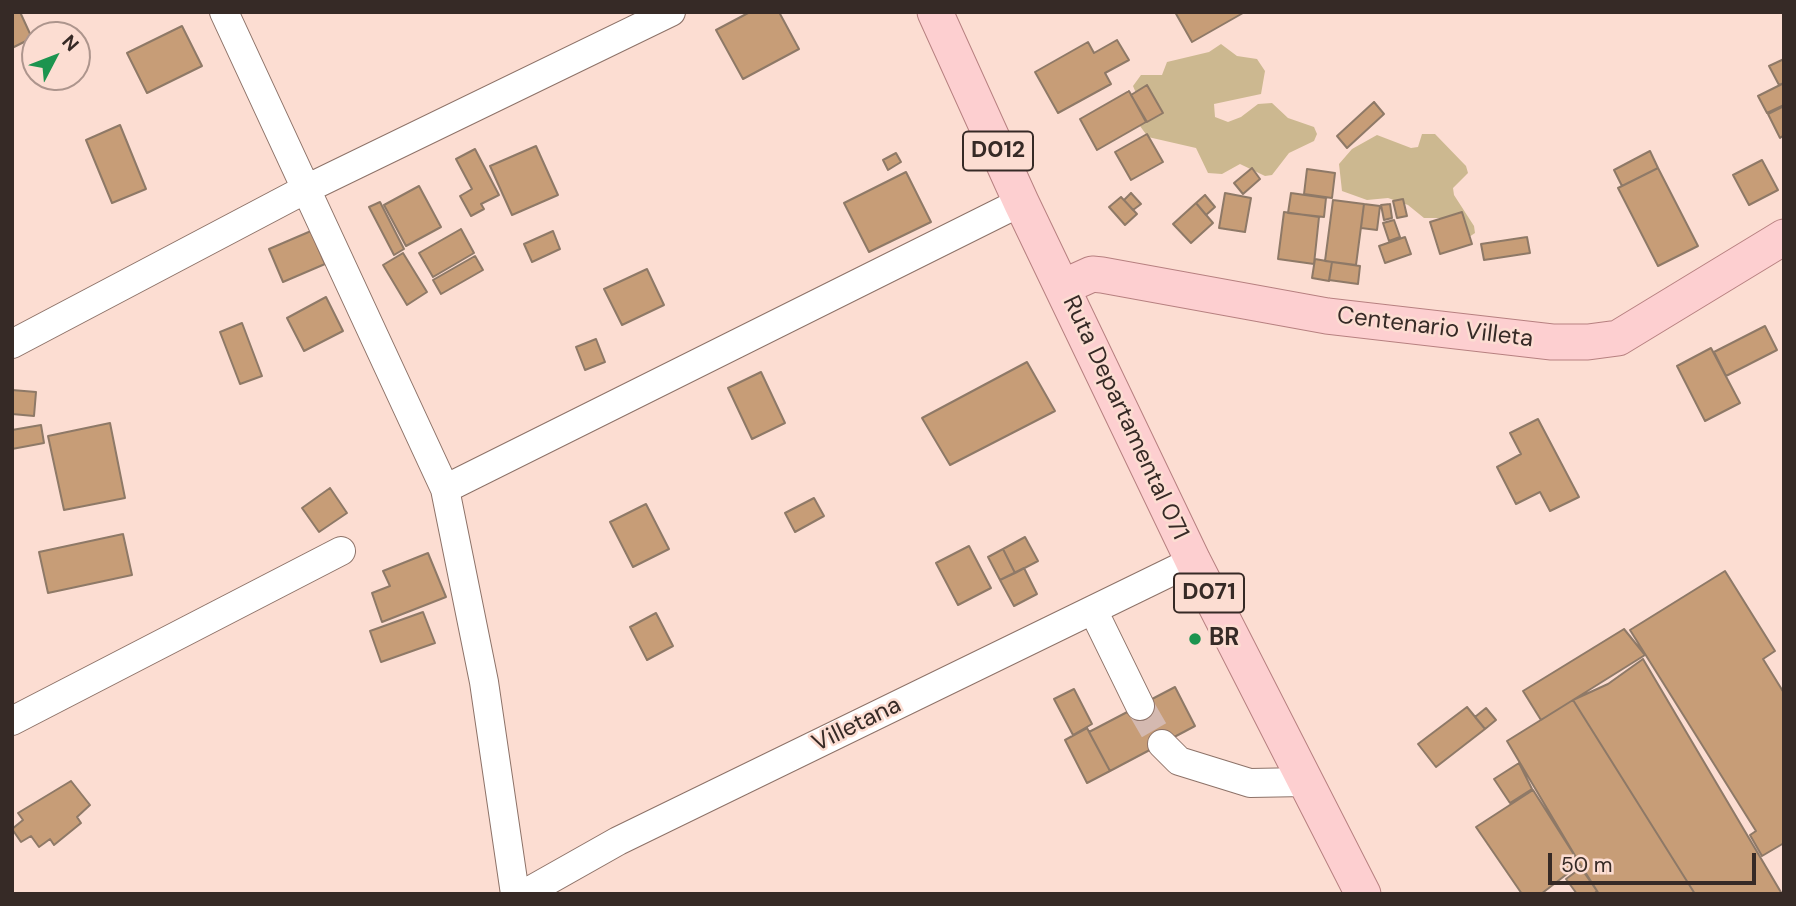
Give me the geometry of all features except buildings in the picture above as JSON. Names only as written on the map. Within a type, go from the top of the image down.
[{"type":"main road","name":"Ruta Departamental 071","points":[[935,12],[1021,202],[1193,561],[1363,894]]},
{"type":"main road","name":"Centenario Villeta","points":[[1063,287],[1092,274],[1102,275],[1327,316],[1552,342],[1588,342],[1618,338],[1784,237]]},
{"type":"street","points":[[224,12],[304,190],[445,489],[484,682],[515,894]]},
{"type":"street","points":[[12,344],[304,190],[671,12]]},
{"type":"street","points":[[445,489],[1021,202]]},
{"type":"street","points":[[12,721],[341,551]]},
{"type":"street","name":"Villetana","points":[[524,894],[618,841],[1193,561]]},
{"type":"street","points":[[1093,610],[1140,706]]},
{"type":"street","points":[[1162,744],[1179,761],[1240,780],[1305,782]]},
{"type":"shaded area","points":[[1221,44],[1237,56],[1257,59],[1265,71],[1261,94],[1214,104],[1215,117],[1228,122],[1241,117],[1258,104],[1272,103],[1288,118],[1314,127],[1317,134],[1314,141],[1289,153],[1272,175],[1265,176],[1240,164],[1222,174],[1208,173],[1196,148],[1148,137],[1140,126],[1141,105],[1133,86],[1141,75],[1162,75],[1167,62],[1209,52]]},
{"type":"shaded area","points":[[1422,134],[1435,134],[1466,166],[1468,173],[1453,188],[1454,195],[1474,226],[1475,233],[1469,237],[1444,218],[1424,218],[1408,205],[1388,198],[1367,200],[1342,191],[1339,164],[1352,149],[1377,135],[1411,148],[1418,147]]},
{"type":"tunnel","points":[[1140,706],[1162,744]]},
{"type":"place","name":"BR","points":[[1195,639]]}]
